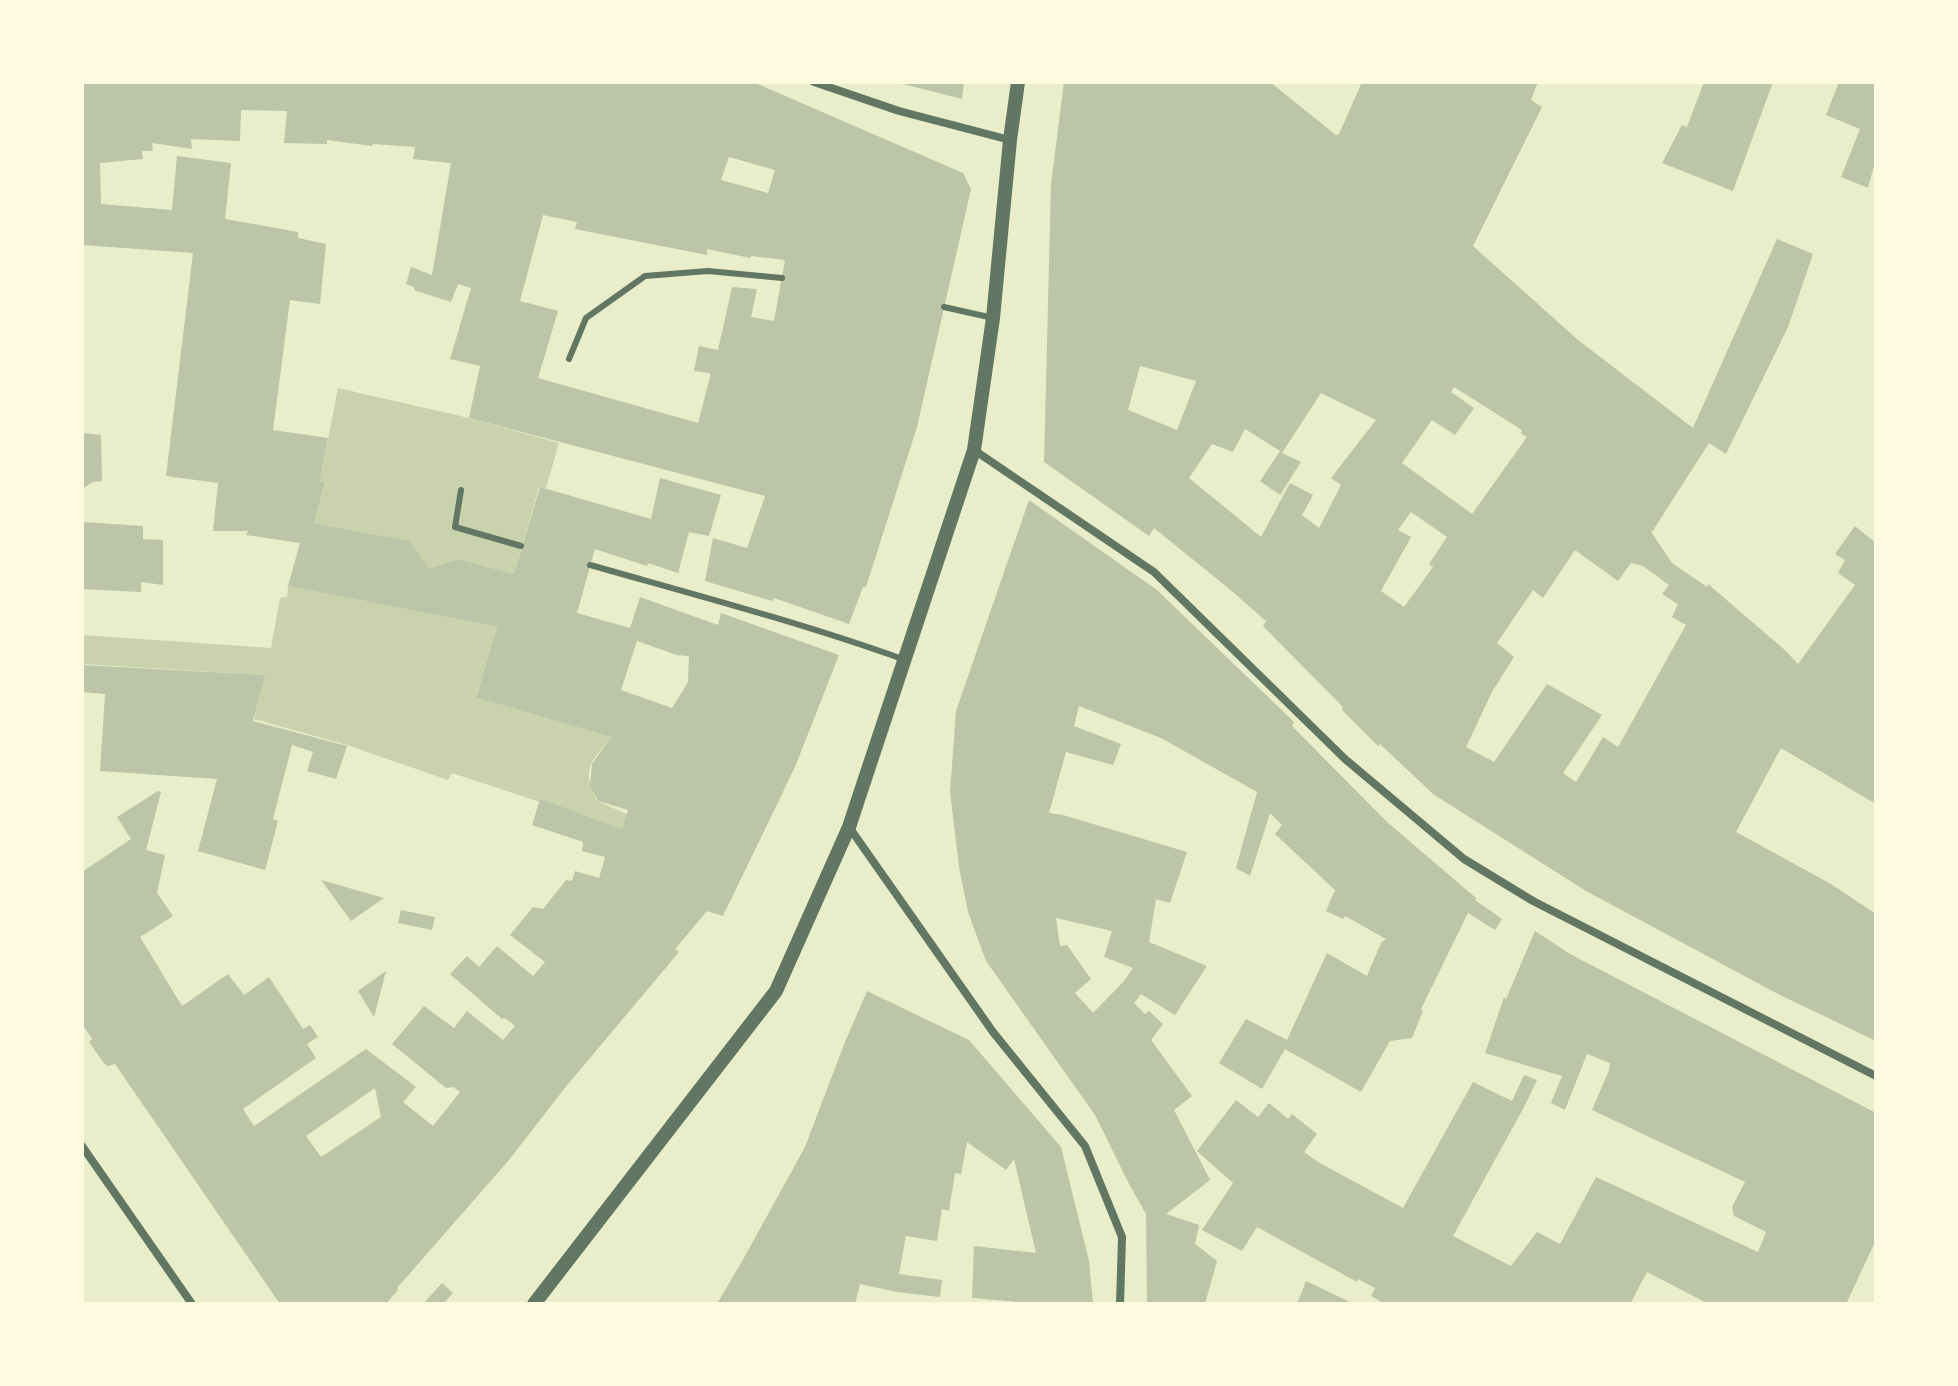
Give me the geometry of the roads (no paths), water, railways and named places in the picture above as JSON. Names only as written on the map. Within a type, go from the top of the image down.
[{"type":"street","points":[[814,82],[899,111],[1010,140]]},
{"type":"street","points":[[534,1304],[776,991],[849,827],[974,450],[993,318],[1018,82]]},
{"type":"street","points":[[974,450],[1154,572],[1345,759],[1464,859],[1533,901],[1876,1076]]},
{"type":"street","points":[[849,827],[993,1032],[1085,1146],[1122,1237],[1120,1304]]},
{"type":"street","points":[[82,1146],[192,1304]]},
{"type":"lane","points":[[569,359],[586,318],[645,276],[708,271],[782,278]]},
{"type":"lane","points":[[944,307],[993,318]]},
{"type":"lane","points":[[461,490],[455,527],[521,546]]},
{"type":"lane","points":[[590,565],[742,608],[905,660]]}]
